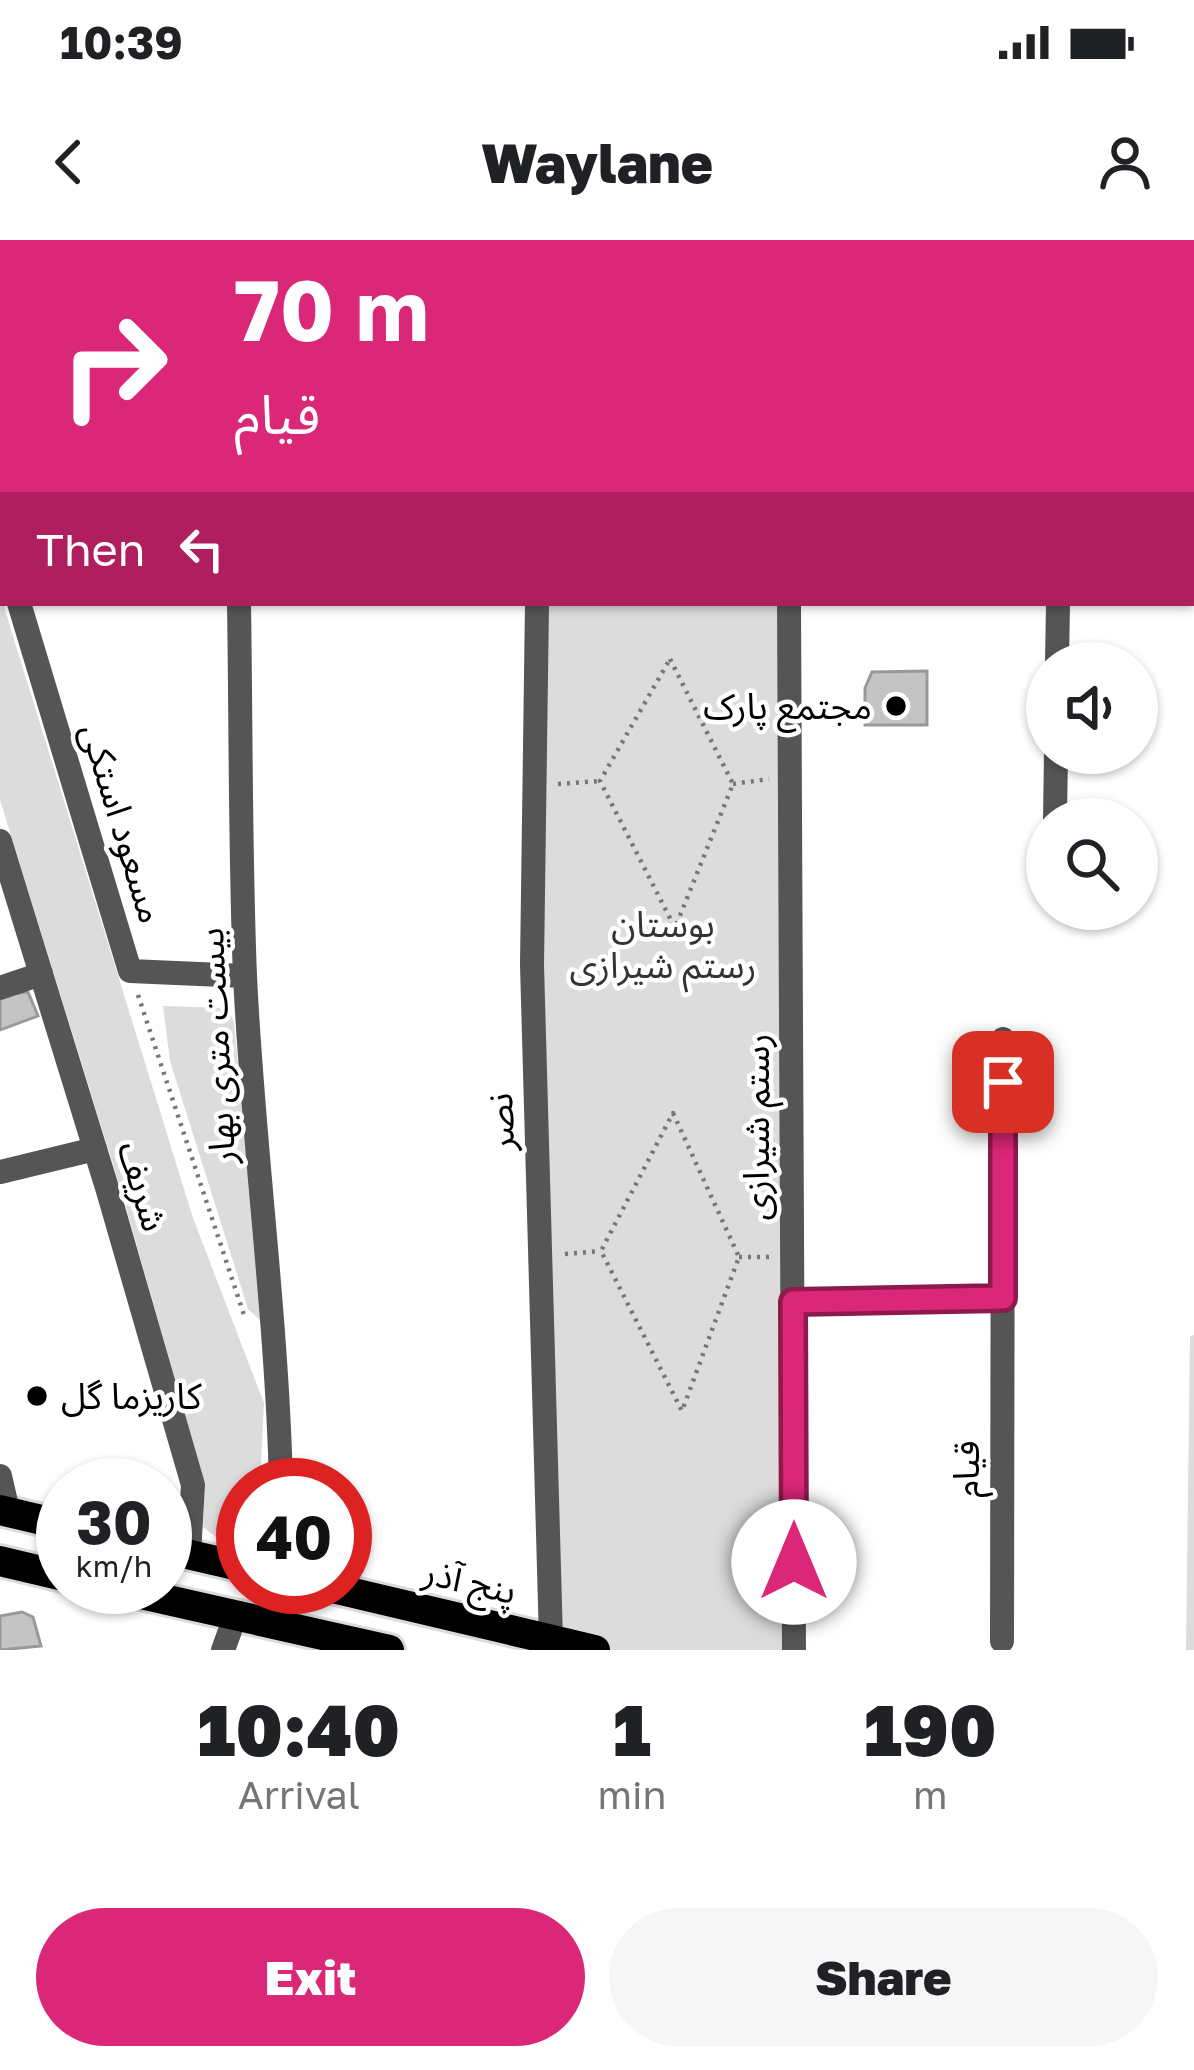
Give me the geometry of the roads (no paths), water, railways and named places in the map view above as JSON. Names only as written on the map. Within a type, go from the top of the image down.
[{"type":"main road","points":[[4,1510],[36,1518]]},
{"type":"main road","points":[[0,1561],[36,1570]]},
{"type":"main road","name":"پنج آذر","points":[[372,1597],[595,1650]]},
{"type":"main road","points":[[192,1606],[310,1642],[388,1650]]},
{"type":"street","name":"مسعود استکی","points":[[20,606],[130,971],[245,976]]},
{"type":"street","name":"بیست متری بهار","points":[[239,606],[245,976],[280,1458]]},
{"type":"street","name":"نصر","points":[[537,606],[532,965],[551,1640]]},
{"type":"street","name":"رستم شیرازی","points":[[789,606],[794,1650]]},
{"type":"street","points":[[1057,642],[1058,606]]},
{"type":"street","name":"شریف","points":[[2,856],[95,1149],[185,1458]]},
{"type":"street","points":[[0,988],[41,974]]},
{"type":"street","name":"قیام","points":[[1002,1640],[1003,1040]]},
{"type":"street","points":[[0,1172],[95,1149]]},
{"type":"street","points":[[793,1302],[1003,1298]]},
{"type":"street","points":[[0,1476],[4,1510]]},
{"type":"street","points":[[223,1650],[235,1616]]},
{"type":"place","name":"مجتمع پارک","points":[[896,706]]},
{"type":"place","name":"کاریزما گل","points":[[37,1396]]},
{"type":"park label","name":"بوستان رستم شیرازی","points":[[663,944]]}]
